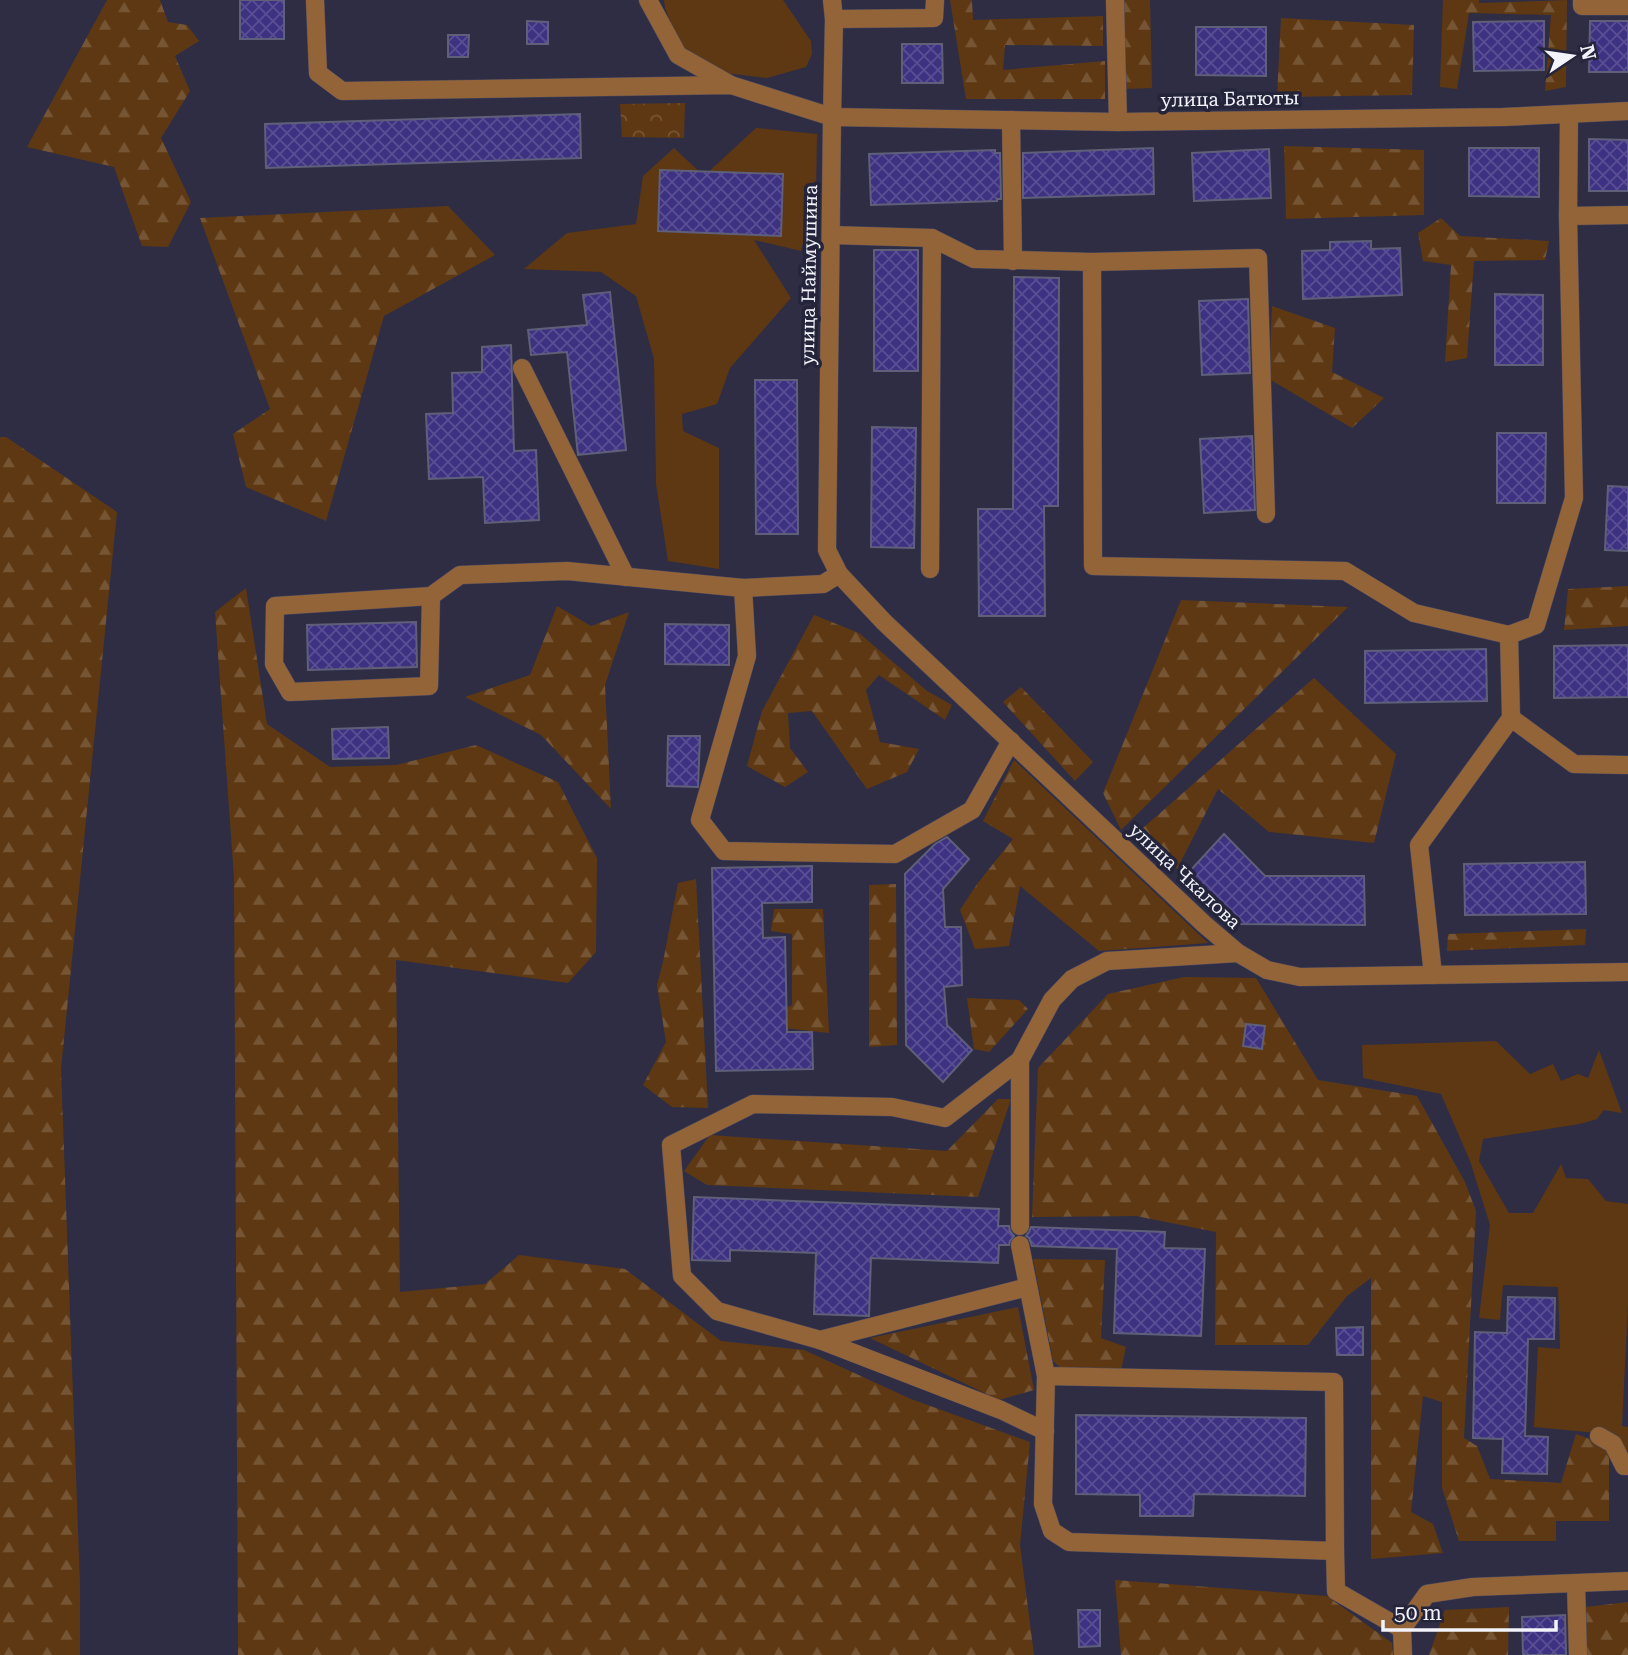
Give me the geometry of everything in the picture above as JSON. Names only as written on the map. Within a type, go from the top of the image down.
[{"type":"street","points":[[315,0],[317,73],[342,91],[731,85]]},
{"type":"street","points":[[648,0],[678,55],[731,85]]},
{"type":"street","name":"улица Наймушина","points":[[827,550],[834,19],[832,0]]},
{"type":"street","points":[[834,19],[934,18],[934,0]]},
{"type":"street","points":[[1115,0],[1118,122]]},
{"type":"street","points":[[1582,0],[1582,6],[1628,6]]},
{"type":"street","name":"улица Батюты","points":[[731,85],[832,117],[1118,122],[1503,117],[1628,111]]},
{"type":"street","points":[[1092,261],[1093,566],[1345,571],[1414,613],[1509,635],[1536,625],[1574,498],[1568,216],[1569,114]]},
{"type":"street","points":[[1011,120],[1013,261]]},
{"type":"street","points":[[1568,216],[1628,215]]},
{"type":"street","points":[[831,235],[932,238],[974,259],[1092,261],[1258,258],[1266,514]]},
{"type":"street","points":[[930,569],[932,238]]},
{"type":"street","points":[[522,368],[626,577]]},
{"type":"street","name":"улица Чкалова","points":[[827,550],[839,575],[884,622],[1204,924],[1238,953],[1267,970],[1300,977],[1628,972]]},
{"type":"street","points":[[432,596],[429,686],[290,691],[274,664],[275,606],[432,596],[460,575],[567,571],[743,588],[823,584],[839,575]]},
{"type":"street","points":[[743,588],[747,656],[700,820],[724,851],[895,854],[972,810],[1011,741]]},
{"type":"street","points":[[1433,975],[1419,845],[1511,718],[1509,635]]},
{"type":"street","points":[[1511,718],[1574,764],[1628,765]]},
{"type":"street","points":[[1045,1431],[1001,1410],[820,1340],[718,1311],[682,1276],[671,1145],[753,1104],[892,1107],[945,1118],[1020,1060],[1052,1000],[1072,979],[1107,961],[1238,953]]},
{"type":"street","points":[[1628,972],[1628,983]]},
{"type":"street","points":[[1020,1060],[1020,1226]]},
{"type":"street","points":[[1020,1245],[1046,1376],[1043,1504],[1052,1531],[1069,1542],[1335,1551]]},
{"type":"street","points":[[820,1340],[1028,1287]]},
{"type":"street","points":[[1046,1376],[1334,1382],[1336,1591],[1402,1629]]},
{"type":"street","points":[[1599,1436],[1613,1444],[1624,1466],[1628,1466]]},
{"type":"street","points":[[1403,1655],[1402,1629],[1427,1594],[1473,1587],[1628,1581]]},
{"type":"street","points":[[1576,1584],[1578,1655]]},
{"type":"green space","points":[[107,0],[160,0],[168,22],[187,25],[199,41],[175,56],[190,91],[161,138],[191,202],[168,247],[142,246],[114,167],[27,147]]},
{"type":"green space","points":[[664,0],[783,0],[811,41],[812,54],[806,67],[767,78],[717,72],[681,51]]},
{"type":"green space","points":[[950,0],[972,0],[973,20],[1103,16],[1103,46],[1005,45],[1003,70],[1105,61],[1105,99],[966,99]]},
{"type":"green space","points":[[1122,0],[1150,0],[1152,88],[1124,89]]},
{"type":"green space","points":[[1443,0],[1479,0],[1479,3],[1567,0],[1566,87],[1545,91],[1551,15],[1469,13],[1457,89],[1440,87]]},
{"type":"green space","points":[[1281,18],[1414,25],[1412,95],[1277,97]]},
{"type":"green space","points":[[685,103],[684,138],[622,137],[620,104]]},
{"type":"green space","points":[[756,128],[817,134],[816,192],[801,251],[754,240],[791,298],[730,368],[717,404],[682,414],[683,431],[719,448],[719,569],[668,561],[656,484],[654,359],[636,296],[601,272],[524,269],[567,233],[636,224],[643,176],[674,148],[704,176]]},
{"type":"green space","points":[[1284,146],[1424,150],[1424,215],[1286,219]]},
{"type":"green space","points":[[448,206],[495,255],[384,316],[326,521],[246,487],[233,434],[270,409],[200,218]]},
{"type":"green space","points":[[1441,218],[1460,236],[1549,241],[1545,260],[1474,261],[1467,358],[1445,362],[1451,265],[1423,261],[1418,233]]},
{"type":"green space","points":[[1272,306],[1335,328],[1332,372],[1384,398],[1352,428],[1269,379]]},
{"type":"green space","points":[[0,437],[6,437],[117,512],[61,1069],[80,1585],[80,1655],[0,1655]]},
{"type":"green space","points":[[1628,586],[1628,626],[1564,630],[1568,589]]},
{"type":"green space","points":[[246,588],[267,724],[330,767],[396,765],[476,745],[558,782],[597,858],[596,952],[568,983],[396,960],[400,1292],[485,1284],[519,1255],[625,1269],[721,1341],[804,1350],[911,1399],[1030,1442],[1020,1545],[1034,1655],[238,1655],[234,878],[215,612]]},
{"type":"green space","points":[[1181,600],[1348,607],[1121,830],[1103,793]]},
{"type":"green space","points":[[557,606],[591,626],[629,612],[605,685],[611,809],[541,735],[465,697],[530,675]]},
{"type":"green space","points":[[814,615],[859,633],[927,691],[952,705],[945,720],[879,675],[866,690],[880,742],[919,749],[907,772],[867,789],[812,711],[788,713],[790,748],[808,772],[785,787],[747,766],[762,711]]},
{"type":"green space","points":[[1314,678],[1396,754],[1374,843],[1269,832],[1218,789],[1177,869],[1135,835]]},
{"type":"green space","points":[[1021,687],[1093,762],[1075,781],[1003,702]]},
{"type":"green space","points":[[1014,760],[1208,943],[1099,951],[1020,886],[1009,946],[975,949],[960,910],[1013,839],[983,821]]},
{"type":"green space","points":[[696,879],[708,1108],[672,1107],[643,1085],[666,1042],[657,985],[678,883]]},
{"type":"green space","points":[[896,884],[897,1045],[869,1047],[869,885]]},
{"type":"green space","points":[[774,909],[823,909],[829,1033],[775,1027],[778,1012],[792,1005],[792,934],[771,931]]},
{"type":"green space","points":[[1586,929],[1585,945],[1447,951],[1448,934]]},
{"type":"green space","points":[[1184,977],[1256,978],[1318,1080],[1417,1096],[1465,1182],[1476,1211],[1464,1438],[1477,1446],[1490,1479],[1561,1483],[1576,1434],[1609,1446],[1609,1521],[1556,1521],[1556,1541],[1459,1541],[1442,1488],[1442,1402],[1423,1396],[1411,1512],[1433,1524],[1443,1553],[1371,1559],[1371,1278],[1347,1296],[1308,1345],[1215,1345],[1216,1232],[1136,1216],[1032,1217],[1038,1068],[1108,994]]},
{"type":"green space","points":[[967,998],[1019,1000],[1028,1009],[989,1052],[974,1049]]},
{"type":"green space","points":[[1496,1041],[1530,1074],[1553,1064],[1561,1081],[1578,1074],[1588,1078],[1599,1050],[1622,1113],[1604,1110],[1597,1119],[1580,1124],[1483,1139],[1479,1161],[1509,1213],[1533,1213],[1561,1164],[1566,1178],[1588,1179],[1606,1201],[1628,1204],[1628,1304],[1622,1426],[1628,1427],[1628,1451],[1608,1434],[1534,1427],[1538,1347],[1560,1349],[1558,1287],[1503,1285],[1500,1320],[1479,1318],[1490,1225],[1470,1161],[1441,1094],[1363,1078],[1362,1045]]},
{"type":"green space","points":[[998,1099],[1011,1099],[978,1197],[707,1185],[684,1171],[710,1135],[947,1151]]},
{"type":"green space","points":[[1033,1259],[1105,1260],[1101,1338],[1126,1347],[1121,1371],[1062,1369],[1053,1361]]},
{"type":"green space","points":[[1018,1307],[1034,1390],[999,1400],[870,1338]]},
{"type":"green space","points":[[1115,1580],[1327,1596],[1392,1643],[1393,1655],[1121,1655]]},
{"type":"green space","points":[[1628,1602],[1628,1655],[1586,1655],[1585,1607]]},
{"type":"green space","points":[[1509,1607],[1508,1655],[1429,1655],[1445,1610]]},
{"type":"building","points":[[240,0],[284,0],[284,39],[240,39]]},
{"type":"building","points":[[527,21],[548,22],[548,44],[527,44]]},
{"type":"building","points":[[1544,21],[1544,70],[1474,71],[1473,22]]},
{"type":"building","points":[[1590,21],[1628,21],[1628,72],[1589,72]]},
{"type":"building","points":[[1196,27],[1266,27],[1266,76],[1196,75]]},
{"type":"building","points":[[448,35],[469,35],[468,57],[448,57]]},
{"type":"building","points":[[902,44],[942,44],[943,83],[902,83]]},
{"type":"building","points":[[580,114],[581,158],[266,168],[265,124]]},
{"type":"building","points":[[1589,139],[1628,140],[1628,191],[1589,191]]},
{"type":"building","points":[[1153,148],[1154,194],[1023,198],[1023,153]]},
{"type":"building","points":[[1469,148],[1539,148],[1539,197],[1469,196]]},
{"type":"building","points":[[1269,149],[1271,198],[1194,201],[1192,153]]},
{"type":"building","points":[[995,150],[995,153],[1000,153],[1001,199],[997,201],[871,205],[869,154]]},
{"type":"building","points":[[660,170],[783,174],[781,236],[658,231]]},
{"type":"building","points":[[1371,241],[1371,249],[1400,248],[1402,295],[1303,299],[1302,251],[1330,250],[1330,242]]},
{"type":"building","points":[[874,250],[918,250],[918,371],[874,371]]},
{"type":"building","points":[[1014,277],[1059,278],[1058,506],[1044,506],[1045,616],[979,616],[978,509],[1013,509]]},
{"type":"building","points":[[610,292],[626,450],[578,455],[567,352],[531,355],[528,330],[587,325],[583,295]]},
{"type":"building","points":[[1495,294],[1543,295],[1543,365],[1495,365]]},
{"type":"building","points":[[1248,299],[1250,373],[1202,375],[1199,301]]},
{"type":"building","points":[[511,345],[514,451],[536,450],[539,520],[485,523],[483,477],[429,479],[426,414],[453,413],[452,373],[482,372],[482,347]]},
{"type":"building","points":[[755,380],[797,380],[798,534],[756,534]]},
{"type":"building","points":[[872,427],[916,428],[914,548],[871,547]]},
{"type":"building","points":[[1497,433],[1546,433],[1545,503],[1497,503]]},
{"type":"building","points":[[1252,436],[1255,510],[1204,513],[1200,439]]},
{"type":"building","points":[[1608,486],[1628,487],[1628,551],[1605,550]]},
{"type":"building","points":[[416,622],[417,667],[308,670],[307,625]]},
{"type":"building","points":[[665,624],[729,625],[729,665],[665,664]]},
{"type":"building","points":[[1628,645],[1628,697],[1554,698],[1554,646]]},
{"type":"building","points":[[1486,649],[1487,701],[1365,703],[1365,651]]},
{"type":"building","points":[[388,727],[389,758],[333,759],[332,729]]},
{"type":"building","points":[[668,736],[700,736],[698,787],[667,786]]},
{"type":"building","points":[[1224,834],[1265,876],[1364,876],[1365,925],[1241,924],[1189,872]]},
{"type":"building","points":[[947,837],[969,859],[943,889],[945,927],[961,927],[962,985],[944,987],[947,1025],[972,1050],[943,1082],[906,1045],[905,874],[935,844]]},
{"type":"building","points":[[1585,862],[1586,914],[1465,915],[1464,864]]},
{"type":"building","points":[[812,866],[812,902],[762,903],[763,938],[785,937],[787,1032],[812,1032],[813,1069],[716,1071],[712,868]]},
{"type":"building","points":[[1246,1024],[1265,1026],[1262,1049],[1243,1046]]},
{"type":"building","points":[[694,1197],[999,1209],[998,1226],[1009,1226],[1014,1236],[1009,1245],[999,1245],[998,1263],[871,1258],[869,1316],[814,1314],[816,1253],[730,1250],[730,1261],[692,1260]]},
{"type":"building","points":[[1031,1227],[1165,1232],[1164,1248],[1205,1249],[1201,1336],[1114,1333],[1117,1249],[1032,1246],[1026,1236]]},
{"type":"building","points":[[1508,1297],[1555,1298],[1554,1339],[1528,1339],[1525,1436],[1548,1437],[1547,1474],[1502,1473],[1503,1439],[1473,1438],[1475,1332],[1507,1333]]},
{"type":"building","points":[[1363,1327],[1363,1355],[1337,1355],[1336,1328]]},
{"type":"building","points":[[1076,1415],[1306,1418],[1305,1496],[1194,1494],[1193,1516],[1140,1516],[1140,1495],[1076,1494]]},
{"type":"building","points":[[1078,1610],[1100,1610],[1100,1646],[1079,1647]]},
{"type":"building","points":[[1565,1615],[1566,1655],[1523,1655],[1522,1617]]}]
